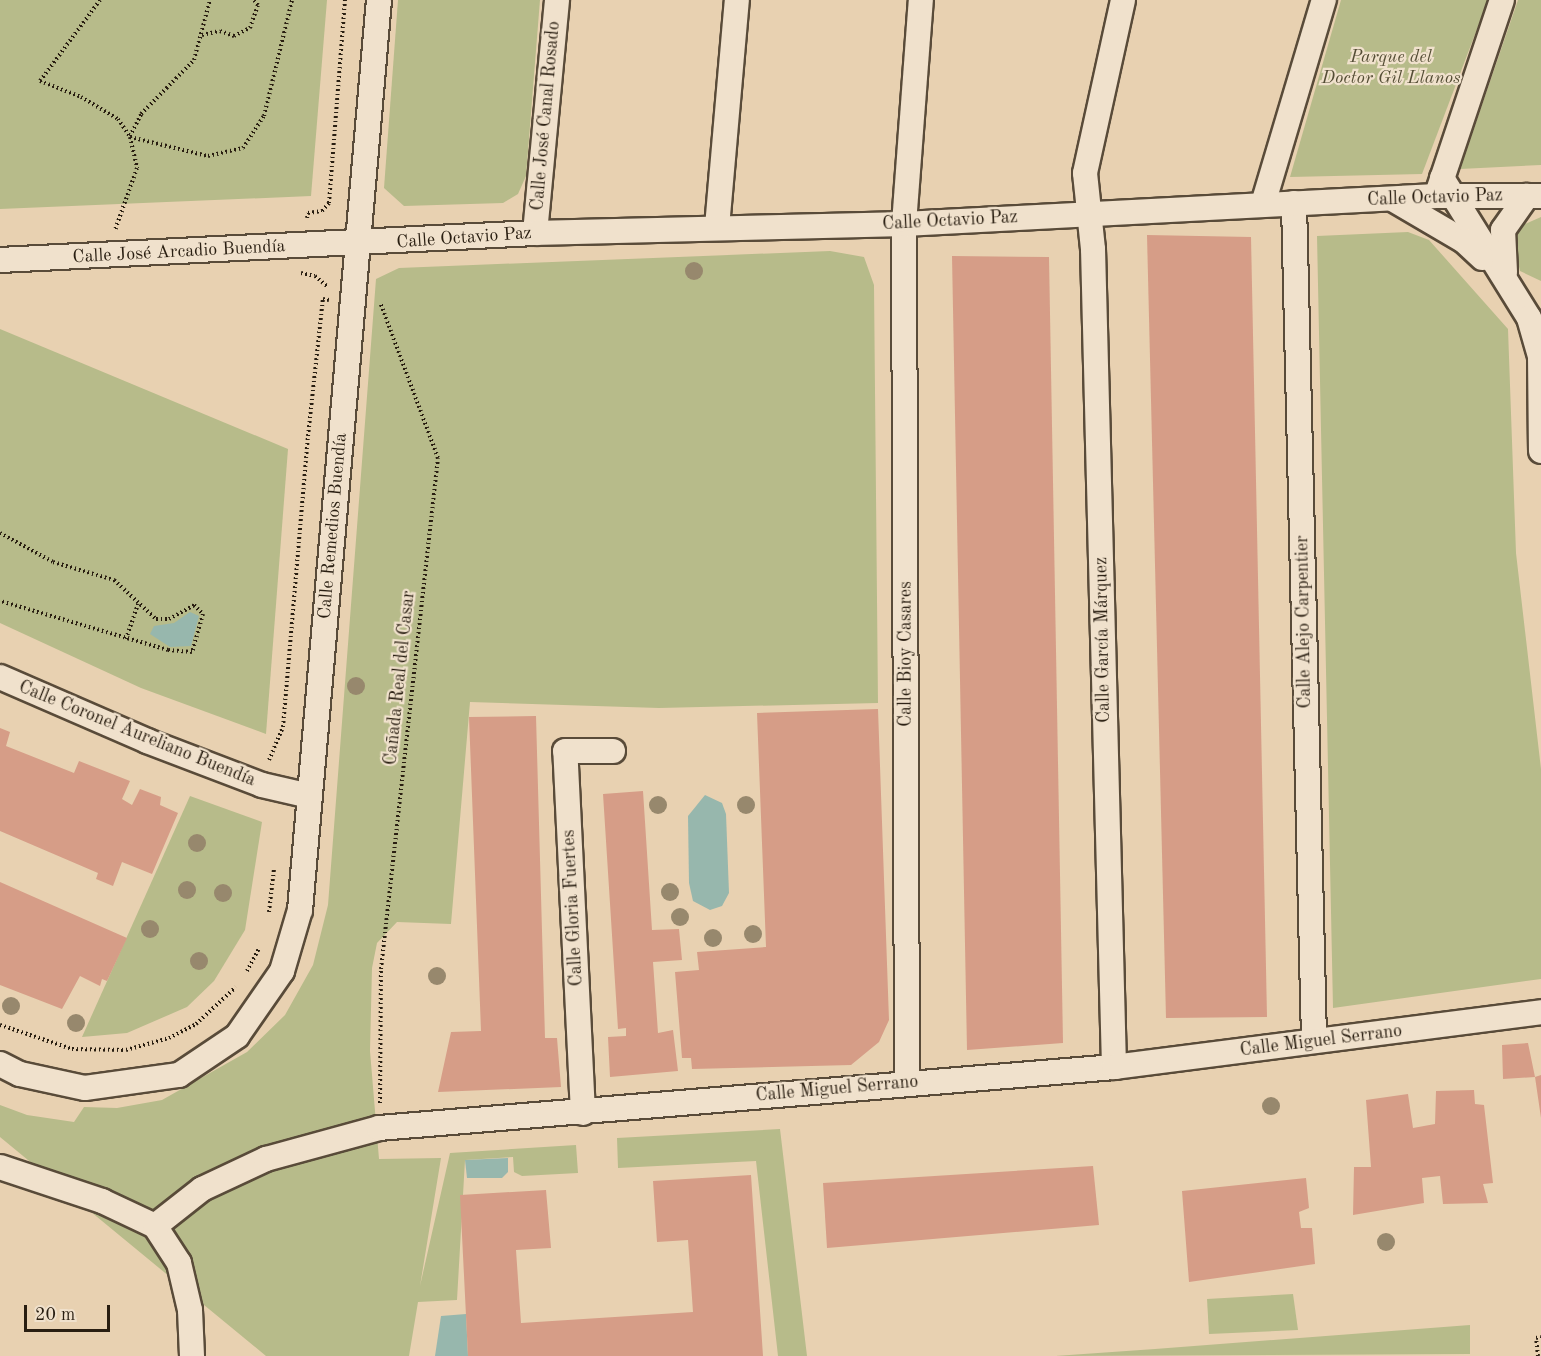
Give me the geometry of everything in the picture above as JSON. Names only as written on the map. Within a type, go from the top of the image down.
[{"type":"street","name":"Calle Remedios Buendía","points":[[0,1064],[20,1074],[85,1088],[179,1075],[237,1036],[282,971],[300,910],[379,0]]},
{"type":"street","name":"Calle José Canal Rosado","points":[[535,233],[557,0]]},
{"type":"street","points":[[717,227],[737,0]]},
{"type":"street","name":"Calle Bioy Casares","points":[[907,1083],[904,224],[921,0]]},
{"type":"street","name":"Calle García Márquez","points":[[1114,1067],[1093,249],[1087,213],[1085,173],[1123,0]]},
{"type":"street","points":[[1263,204],[1324,0]]},
{"type":"street","points":[[1502,0],[1443,190],[1506,278],[1529,318],[1540,356],[1541,451]]},
{"type":"street","name":"Calle Octavio Paz","points":[[358,244],[535,233],[904,224],[1393,199],[1443,190],[1534,196]]},
{"type":"street","points":[[1506,278],[1500,247],[1503,230],[1534,196]]},
{"type":"street","points":[[1393,199],[1464,240],[1506,278],[1541,295]]},
{"type":"street","name":"Calle Alejo Carpentier","points":[[1294,203],[1314,1041]]},
{"type":"street","name":"Calle José Arcadio Buendía","points":[[0,260],[358,244]]},
{"type":"street","name":"Calle Coronel Aureliano Buendía","points":[[0,677],[147,741],[262,785],[310,796]]},
{"type":"street","name":"Calle Gloria Fuertes","points":[[583,1113],[565,751],[613,751]]},
{"type":"street","name":"Calle Miguel Serrano","points":[[155,1226],[202,1190],[266,1159],[380,1128],[583,1113],[907,1083],[1114,1067],[1541,1012]]},
{"type":"street","points":[[0,1167],[102,1200],[155,1226],[179,1263],[190,1310],[192,1356]]},
{"type":"path","points":[[100,0],[40,81],[81,97],[118,119],[130,137],[137,168],[105,255]]},
{"type":"path","points":[[130,137],[141,114],[194,60],[210,0]]},
{"type":"path","points":[[202,35],[220,31],[234,36],[250,28],[258,5],[254,0]]},
{"type":"path","points":[[130,137],[208,156],[243,148],[264,116],[292,0]]},
{"type":"path","points":[[345,0],[329,202],[322,211],[308,213],[301,273],[315,276],[352,302]]},
{"type":"path","name":"Cañada Real del Casar","points":[[378,298],[438,459],[381,969],[380,1128]]},
{"type":"path","points":[[262,785],[276,738],[283,727],[322,299],[352,302]]},
{"type":"path","points":[[0,533],[53,562],[114,580],[156,619],[169,619],[194,605],[202,609],[198,641],[192,652],[126,639],[0,601]]},
{"type":"path","points":[[126,639],[139,603]]},
{"type":"path","points":[[268,920],[275,866]]},
{"type":"path","points":[[244,975],[263,940]]},
{"type":"path","points":[[0,1025],[72,1049],[126,1050],[169,1038],[196,1024],[239,982]]},
{"type":"path","points":[[1538,1356],[1536,1338],[1541,1337]]},
{"type":"green space","points":[[0,0],[327,0],[311,196],[0,209]]},
{"type":"green space","points":[[398,0],[540,0],[526,176],[518,194],[503,203],[404,206],[384,188]]},
{"type":"green space","name":"Parque del Doctor Gil Llanos","points":[[1341,0],[1488,0],[1422,174],[1290,177]]},
{"type":"green space","name":"Parque del Doctor Gil Llanos","points":[[1518,0],[1541,0],[1541,165],[1460,169]]},
{"type":"green space","points":[[1541,217],[1541,281],[1520,271],[1513,240],[1523,225]]},
{"type":"green space","points":[[1408,232],[1429,240],[1508,329],[1516,553],[1541,769],[1541,979],[1333,1008],[1317,236]]},
{"type":"green space","points":[[830,251],[864,257],[874,285],[878,703],[659,708],[470,702],[451,924],[397,922],[377,943],[372,968],[370,1051],[379,1159],[441,1158],[420,1286],[450,1153],[576,1145],[578,1173],[522,1176],[514,1172],[513,1157],[465,1160],[457,1300],[418,1302],[409,1356],[266,1356],[0,1137],[0,1105],[27,1115],[74,1122],[84,1107],[117,1108],[162,1100],[247,1052],[285,1015],[313,965],[328,905],[376,279],[399,268]]},
{"type":"green space","points":[[0,329],[288,449],[266,734],[141,688],[0,623]]},
{"type":"green space","points":[[190,796],[262,822],[245,930],[214,981],[187,1007],[127,1033],[82,1037]]},
{"type":"green space","points":[[780,1129],[807,1356],[778,1356],[756,1161],[618,1168],[617,1138]]},
{"type":"green space","points":[[1293,1294],[1298,1330],[1209,1334],[1207,1299]]},
{"type":"green space","points":[[1470,1325],[1470,1354],[1055,1356],[1155,1349]]},
{"type":"water","points":[[190,612],[199,616],[191,646],[170,647],[150,634],[154,626],[174,623]]},
{"type":"water","points":[[705,795],[722,803],[726,814],[729,893],[722,906],[710,910],[693,901],[689,883],[688,816]]},
{"type":"water","points":[[508,1158],[508,1172],[502,1178],[467,1178],[465,1160]]},
{"type":"water","points":[[466,1314],[468,1356],[435,1356],[441,1316]]},
{"type":"building","points":[[1147,235],[1251,237],[1267,1017],[1166,1018]]},
{"type":"building","points":[[952,256],[1049,257],[1063,1043],[967,1050]]},
{"type":"building","points":[[878,709],[889,1020],[879,1042],[851,1065],[692,1069],[691,1058],[682,1058],[675,972],[699,970],[697,952],[766,947],[757,713]]},
{"type":"building","points":[[536,716],[545,1038],[557,1038],[561,1087],[438,1092],[451,1032],[481,1031],[469,717]]},
{"type":"building","points":[[0,728],[10,732],[6,746],[74,773],[79,761],[130,781],[122,799],[132,805],[140,789],[161,797],[160,805],[178,813],[152,874],[122,862],[113,886],[96,879],[98,873],[0,831]]},
{"type":"building","points":[[643,791],[652,930],[679,929],[682,960],[653,962],[658,1033],[673,1030],[678,1071],[610,1077],[608,1037],[626,1036],[626,1028],[618,1029],[603,794]]},
{"type":"building","points":[[0,882],[127,938],[107,981],[102,979],[100,986],[80,976],[62,1009],[0,985]]},
{"type":"building","points":[[1528,1043],[1535,1077],[1503,1079],[1502,1045]]},
{"type":"building","points":[[1541,1075],[1541,1118],[1535,1077]]},
{"type":"building","points":[[1474,1090],[1475,1104],[1484,1105],[1493,1183],[1483,1184],[1488,1203],[1443,1204],[1440,1176],[1422,1178],[1424,1203],[1353,1215],[1354,1167],[1371,1167],[1366,1100],[1408,1094],[1413,1128],[1435,1124],[1436,1091]]},
{"type":"building","points":[[1093,1166],[1099,1225],[827,1248],[823,1183]]},
{"type":"building","points":[[751,1175],[763,1356],[468,1356],[460,1195],[546,1190],[551,1248],[516,1250],[521,1323],[693,1312],[688,1240],[657,1242],[653,1181]]},
{"type":"building","points":[[1306,1178],[1309,1208],[1299,1212],[1301,1228],[1312,1228],[1315,1264],[1189,1282],[1182,1191]]}]
